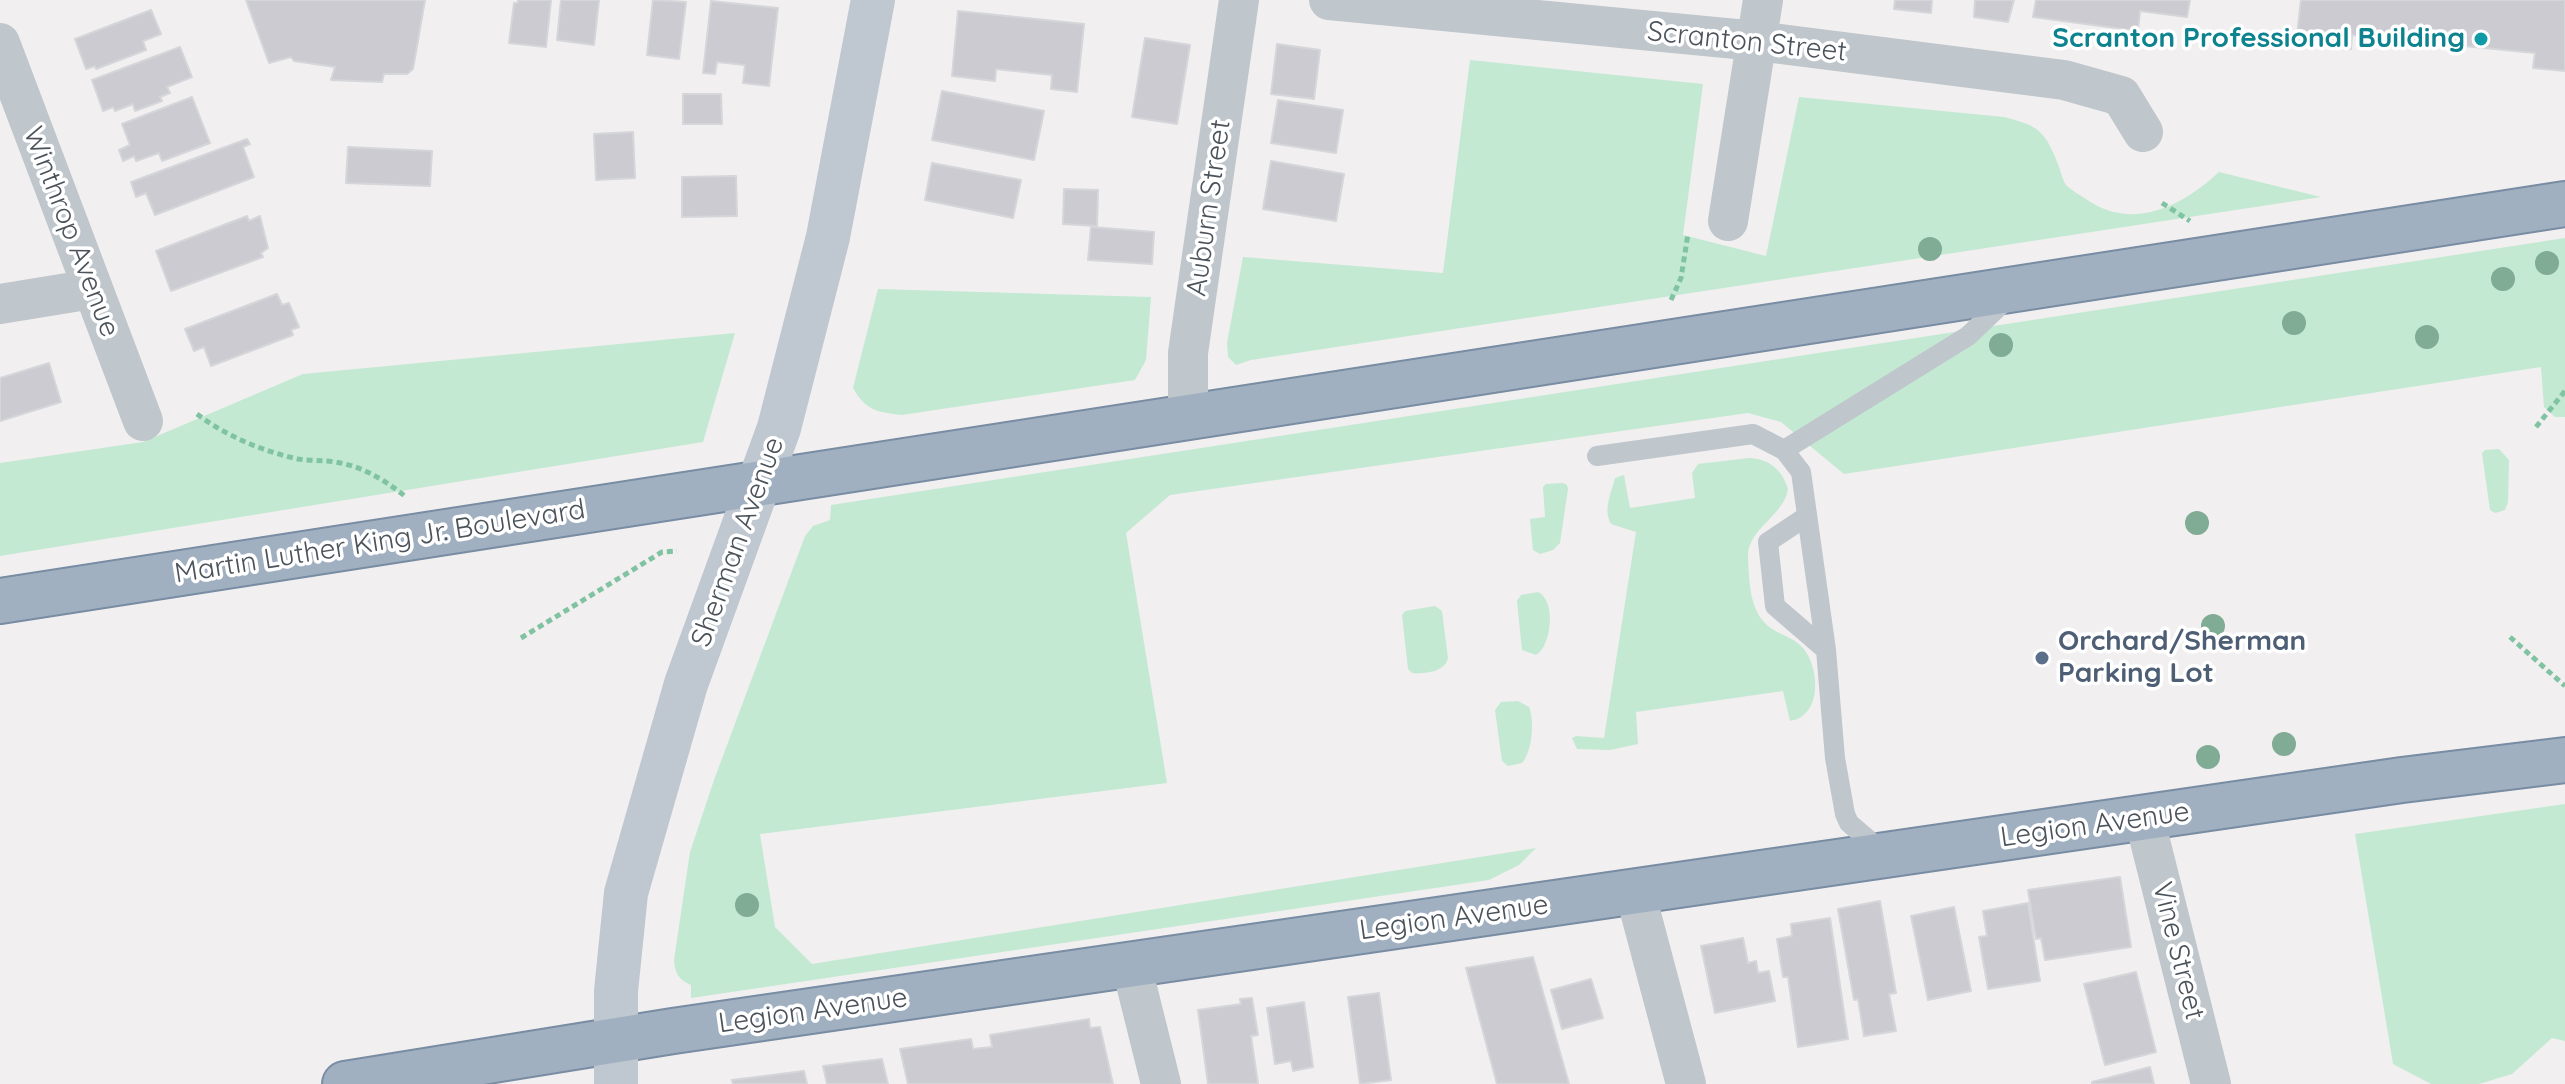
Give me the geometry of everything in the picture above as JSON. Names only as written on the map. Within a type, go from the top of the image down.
[{"type":"highway","name":"Martin Luther King Jr. Boulevard","points":[[0,601],[2565,204]]},
{"type":"highway","name":"Legion Avenue","points":[[345,1084],[616,1040],[1131,964],[2402,780],[2565,760]]},
{"type":"main road","name":"Sherman Avenue","points":[[616,1084],[616,991],[626,893],[686,684],[779,428],[828,237],[873,0]]},
{"type":"street","name":"Auburn Street","points":[[1188,417],[1188,353],[1239,0]]},
{"type":"street","name":"Scranton Street","points":[[1329,0],[1757,41],[2064,80],[2121,96],[2143,132]]},
{"type":"street","points":[[1728,221],[1763,0]]},
{"type":"street","name":"Winthrop Avenue","points":[[0,43],[143,421]]},
{"type":"street","points":[[0,304],[92,289]]},
{"type":"street","name":"Vine Street","points":[[2144,817],[2211,1084]]},
{"type":"street","points":[[1635,892],[1686,1084]]},
{"type":"street","points":[[1131,964],[1161,1084]]},
{"type":"lane","points":[[1784,450],[1968,336],[2017,290]]},
{"type":"lane","points":[[1597,456],[1753,434],[1784,450],[1801,472],[1845,814],[1849,823],[1887,855]]},
{"type":"lane","points":[[1807,516],[1768,542],[1775,606],[1826,650]]},
{"type":"path","points":[[2162,203],[2194,224]]},
{"type":"path","points":[[1669,304],[1681,278],[1688,234]]},
{"type":"path","points":[[2536,427],[2565,391]]},
{"type":"path","points":[[197,414],[213,426],[259,448],[364,470],[410,500]]},
{"type":"path","points":[[521,638],[662,552],[677,551]]},
{"type":"path","points":[[2510,637],[2565,686]]},
{"type":"green space","points":[[1470,60],[1703,84],[1683,235],[1766,256],[1799,97],[2004,117],[2024,123],[2038,130],[2048,143],[2066,185],[2104,209],[2121,213],[2139,214],[2173,204],[2219,172],[2321,197],[1251,360],[1236,365],[1228,357],[1227,343],[1243,257],[1443,273]]},
{"type":"green space","points":[[2565,238],[2565,417],[2555,417],[2544,407],[2541,367],[1844,474],[1781,422],[1748,413],[1170,495],[1126,533],[1167,783],[760,834],[775,927],[812,964],[1536,848],[1519,865],[1489,880],[691,998],[691,985],[677,973],[674,960],[690,852],[805,536],[813,526],[830,520],[831,505]]},
{"type":"green space","points":[[878,289],[1151,297],[1146,360],[1135,380],[902,415],[879,411],[863,402],[853,388]]},
{"type":"green space","points":[[735,333],[703,442],[0,556],[0,463],[143,442],[303,374]]},
{"type":"green space","points":[[2499,449],[2509,460],[2508,502],[2505,510],[2495,513],[2490,510],[2482,453]]},
{"type":"green space","points":[[1749,458],[1774,466],[1788,489],[1780,507],[1759,530],[1749,547],[1750,582],[1755,608],[1764,622],[1806,652],[1815,681],[1813,702],[1808,711],[1790,721],[1783,691],[1636,712],[1638,744],[1610,750],[1577,749],[1572,738],[1576,736],[1604,738],[1636,532],[1611,524],[1608,501],[1615,478],[1624,475],[1630,508],[1695,498],[1692,473],[1698,464]]},
{"type":"green space","points":[[1563,483],[1568,489],[1560,543],[1553,550],[1540,554],[1533,550],[1530,519],[1545,517],[1543,487]]},
{"type":"green space","points":[[1538,592],[1548,605],[1550,624],[1545,643],[1536,655],[1522,650],[1517,601],[1521,595]]},
{"type":"green space","points":[[1435,606],[1442,611],[1448,658],[1439,669],[1412,673],[1408,669],[1402,615],[1405,611]]},
{"type":"green space","points":[[1518,701],[1529,707],[1532,736],[1522,763],[1508,766],[1502,761],[1495,710],[1501,702]]},
{"type":"green space","points":[[2565,804],[2565,1041],[2552,1038],[2512,1074],[2479,1084],[2431,1084],[2393,1064],[2355,834]]},
{"type":"building","points":[[246,0],[425,0],[413,69],[407,74],[384,74],[382,82],[331,80],[335,67],[294,61],[291,57],[269,63]]},
{"type":"building","points":[[518,0],[551,0],[546,47],[509,43],[514,3]]},
{"type":"building","points":[[561,0],[599,0],[594,45],[557,40]]},
{"type":"building","points":[[653,0],[686,2],[679,59],[647,55]]},
{"type":"building","points":[[1895,0],[1932,0],[1931,13],[1894,9]]},
{"type":"building","points":[[1975,0],[2014,0],[2008,22],[1974,17]]},
{"type":"building","points":[[2036,0],[2190,0],[2187,17],[2140,11],[2138,31],[2033,17]]},
{"type":"building","name":"Scranton Professional Building","points":[[2301,0],[2565,0],[2565,71],[2533,68],[2535,53],[2352,35],[2351,49],[2296,44]]},
{"type":"building","points":[[711,1],[778,8],[769,86],[743,83],[745,65],[717,62],[715,74],[703,73]]},
{"type":"building","points":[[151,10],[161,34],[143,41],[146,50],[96,69],[95,66],[86,69],[75,39]]},
{"type":"building","points":[[958,11],[1084,24],[1077,92],[1051,89],[1052,75],[996,69],[995,81],[952,76]]},
{"type":"building","points":[[1145,38],[1190,45],[1177,124],[1132,117]]},
{"type":"building","points":[[1277,44],[1320,50],[1314,99],[1271,94]]},
{"type":"building","points":[[180,47],[192,77],[167,87],[170,93],[160,97],[162,101],[135,111],[133,104],[115,111],[113,107],[103,111],[92,80]]},
{"type":"building","points":[[942,91],[1044,111],[1034,160],[932,140]]},
{"type":"building","points":[[683,94],[721,94],[722,124],[683,124]]},
{"type":"building","points":[[192,97],[210,143],[162,161],[159,153],[136,161],[134,156],[123,161],[119,150],[130,145],[122,124]]},
{"type":"building","points":[[1278,100],[1343,110],[1336,153],[1271,143]]},
{"type":"building","points":[[633,132],[635,178],[596,180],[594,134]]},
{"type":"building","points":[[247,139],[250,144],[243,147],[254,177],[155,215],[146,193],[136,197],[131,182]]},
{"type":"building","points":[[348,147],[432,151],[430,186],[346,183]]},
{"type":"building","points":[[1271,161],[1344,174],[1336,221],[1263,209]]},
{"type":"building","points":[[932,163],[1021,180],[1013,218],[925,200]]},
{"type":"building","points":[[736,176],[737,216],[682,217],[682,177]]},
{"type":"building","points":[[1064,189],[1098,190],[1097,226],[1063,224]]},
{"type":"building","points":[[247,216],[249,221],[260,216],[268,248],[261,253],[263,257],[171,291],[156,251]]},
{"type":"building","points":[[1091,227],[1154,232],[1152,264],[1088,260]]},
{"type":"building","points":[[277,294],[282,305],[289,303],[299,327],[291,330],[293,335],[211,366],[204,347],[194,351],[185,329]]},
{"type":"building","points":[[49,363],[61,402],[0,421],[0,378]]},
{"type":"building","points":[[2120,877],[2131,947],[2045,960],[2041,938],[2036,939],[2028,890]]},
{"type":"building","points":[[1880,901],[1896,993],[1889,994],[1896,1031],[1864,1036],[1858,999],[1854,1000],[1838,909]]},
{"type":"building","points":[[2028,903],[2040,981],[1988,989],[1979,937],[1987,936],[1983,911]]},
{"type":"building","points":[[1954,907],[1971,991],[1928,1000],[1911,916]]},
{"type":"building","points":[[1830,918],[1848,1039],[1798,1047],[1788,977],[1783,977],[1777,939],[1792,936],[1791,924]]},
{"type":"building","points":[[1743,938],[1748,963],[1756,961],[1758,973],[1769,971],[1775,1001],[1715,1013],[1701,946]]},
{"type":"building","points":[[1533,957],[1569,1084],[1497,1084],[1466,968]]},
{"type":"building","points":[[2136,972],[2156,1052],[2105,1065],[2084,984]]},
{"type":"building","points":[[1591,979],[1603,1018],[1562,1029],[1551,990]]},
{"type":"building","points":[[1379,993],[1391,1080],[1360,1084],[1348,997]]},
{"type":"building","points":[[1252,998],[1258,1035],[1251,1036],[1258,1084],[1208,1084],[1198,1010],[1241,1004],[1240,999]]},
{"type":"building","points":[[1304,1002],[1313,1067],[1293,1071],[1291,1061],[1275,1064],[1267,1008]]},
{"type":"building","points":[[1089,1019],[1090,1028],[1100,1027],[1113,1084],[908,1084],[900,1049],[971,1039],[973,1049],[992,1047],[990,1035]]},
{"type":"building","points":[[882,1059],[888,1084],[827,1084],[823,1066]]},
{"type":"building","points":[[2150,1067],[2154,1084],[2092,1084],[2092,1082]]},
{"type":"building","points":[[804,1071],[807,1084],[733,1084],[732,1080]]},
{"type":"place","name":"Scranton Professional Building","points":[[2481,39]]},
{"type":"place","name":"Orchard/Sherman Parking Lot","points":[[2042,658]]}]
